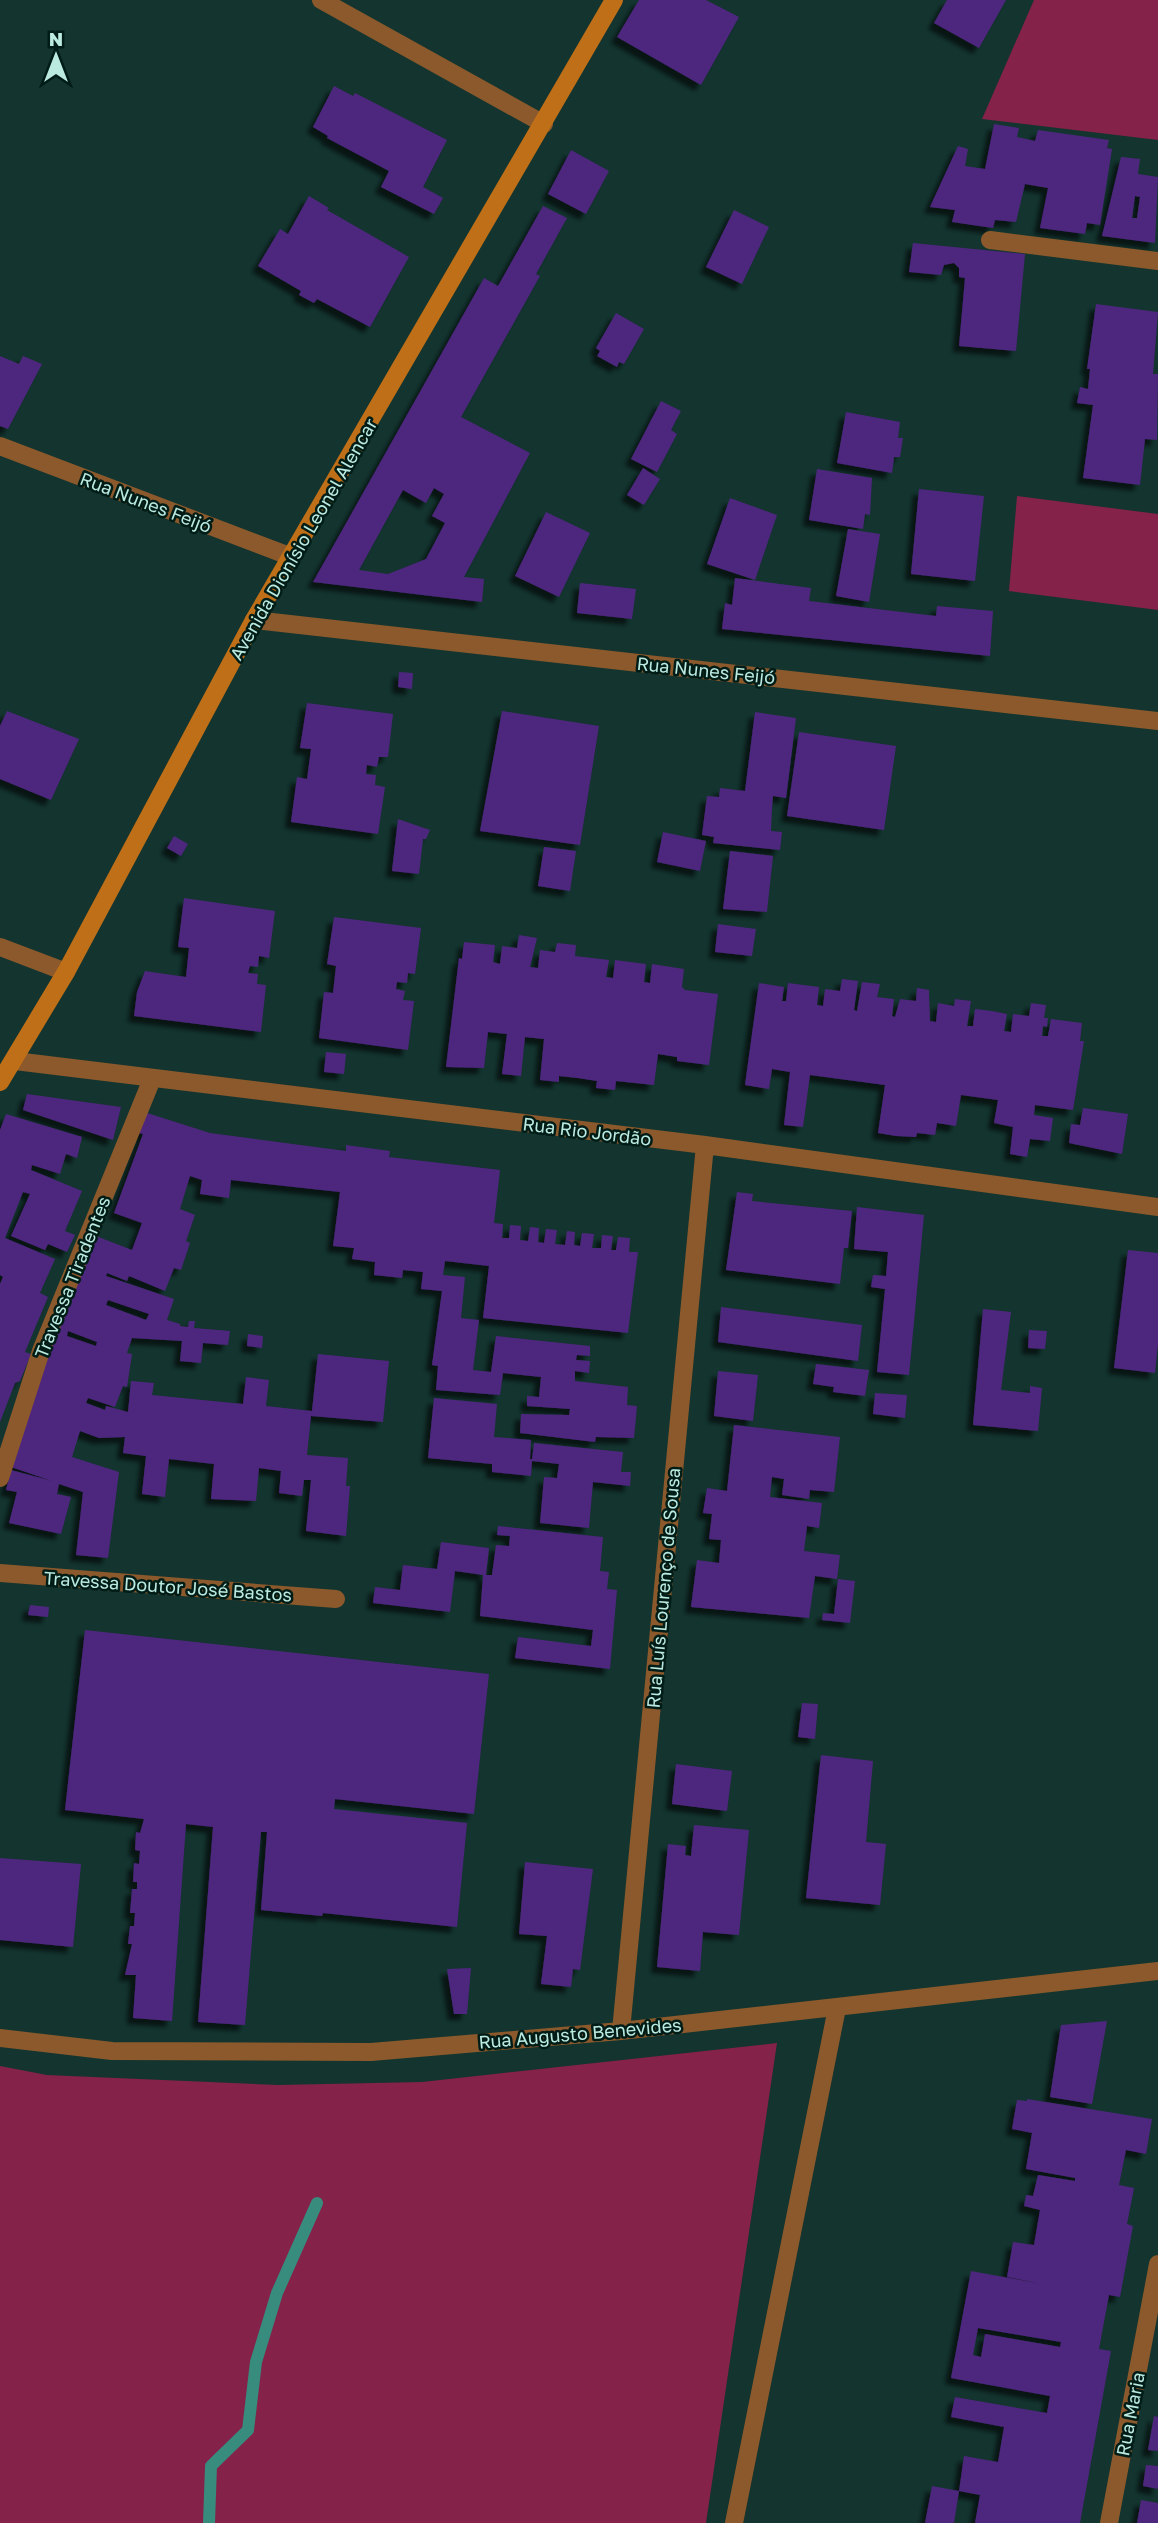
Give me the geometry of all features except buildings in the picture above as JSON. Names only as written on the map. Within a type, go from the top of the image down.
[{"type":"main road","name":"Avenida Dionísio Leonel Alencar","points":[[0,1082],[66,972],[254,620],[614,0]]},
{"type":"street","points":[[325,1],[544,124]]},
{"type":"street","points":[[990,240],[1158,261]]},
{"type":"street","name":"Rua Nunes Feijó","points":[[0,446],[292,557]]},
{"type":"street","name":"Rua Nunes Feijó","points":[[254,620],[1158,721]]},
{"type":"street","points":[[0,947],[66,972]]},
{"type":"street","name":"Rua Rio Jordão","points":[[15,1061],[705,1145],[1158,1207]]},
{"type":"street","name":"Travessa Tiradentes","points":[[0,1478],[41,1351],[152,1079]]},
{"type":"street","name":"Rua Luís Lourenço de Sousa","points":[[621,2031],[705,1145]]},
{"type":"street","name":"Travessa Doutor José Bastos","points":[[0,1573],[336,1599]]},
{"type":"street","name":"Rua Augusto Benevides","points":[[0,2038],[112,2052],[371,2052],[621,2031],[1158,1971]]},
{"type":"street","points":[[734,2523],[837,2008]]},
{"type":"street","name":"Rua Maria","points":[[1109,2523],[1158,2264]]},
{"type":"shaded area","points":[[1034,0],[1158,0],[1158,140],[982,119]]},
{"type":"shaded area","points":[[1017,496],[1158,514],[1158,610],[1009,591]]},
{"type":"shaded area","points":[[777,2043],[706,2523],[0,2523],[0,2066],[47,2075],[278,2085],[422,2082]]},
{"type":"waterway","points":[[209,2523],[211,2466],[248,2430],[256,2362],[277,2293],[317,2203]]}]
